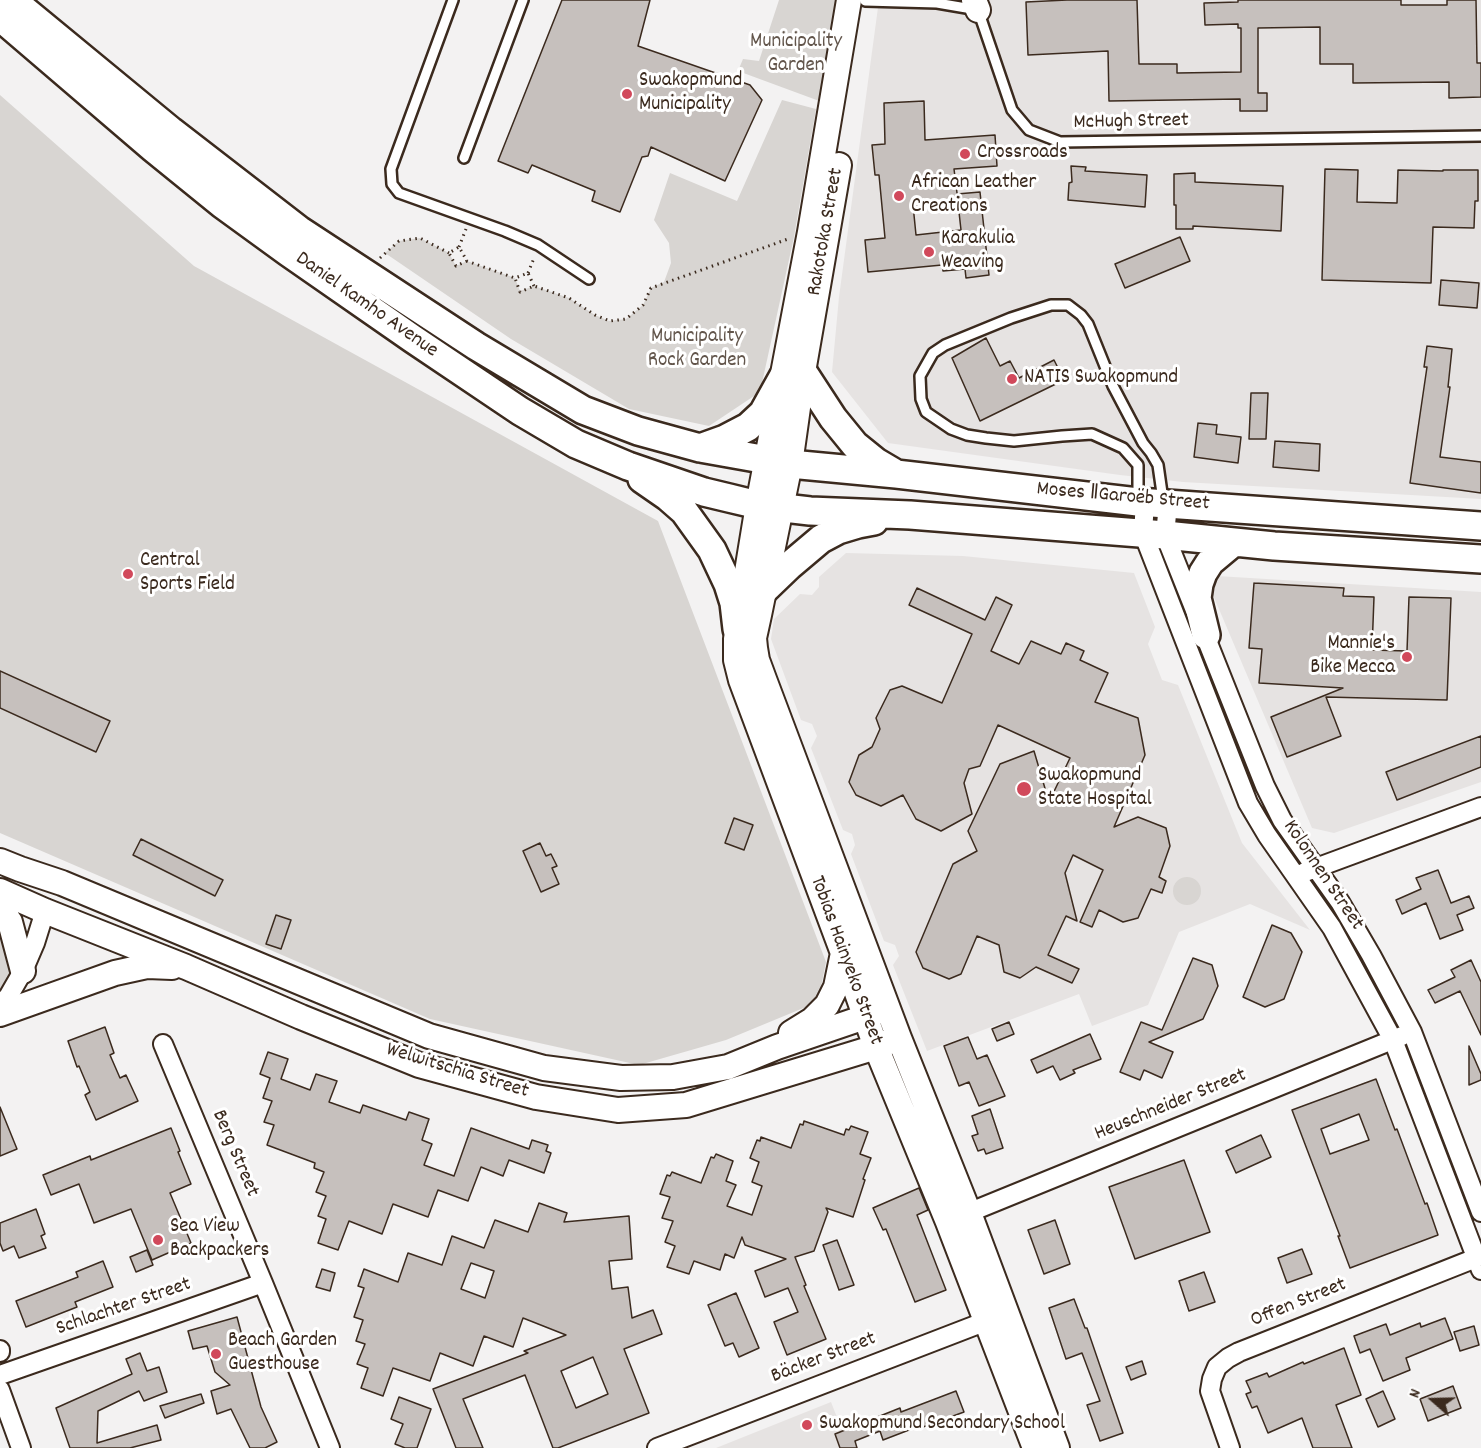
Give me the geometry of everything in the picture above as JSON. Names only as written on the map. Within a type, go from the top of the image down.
[{"type":"main road","name":"Daniel Kamho Avenue","points":[[12,0],[171,131],[299,230],[476,346],[583,410],[639,431],[700,448],[778,463]]},
{"type":"main road","name":"Daniel Kamho Avenue","points":[[0,17],[161,155],[222,204],[412,339],[520,411],[576,444],[609,458],[704,492],[770,506]]},
{"type":"main road","points":[[700,448],[748,427],[763,413],[793,375],[855,445],[896,474]]},
{"type":"main road","points":[[609,458],[668,497],[691,521],[712,550],[728,584],[734,603],[737,629]]},
{"type":"main road","name":"Moses ǁGaroëb Street","points":[[778,463],[1153,502],[1481,526]]},
{"type":"main road","name":"Moses ǁGaroëb Street","points":[[770,506],[810,511],[910,515],[1234,542],[1481,559]]},
{"type":"main road","points":[[764,590],[821,539],[838,530],[910,515]]},
{"type":"main road","points":[[1206,635],[1197,598],[1199,584],[1210,562],[1234,542]]},
{"type":"street","name":"Rakotoka Street","points":[[793,375],[810,232],[860,0]]},
{"type":"street","name":"Rakotoka Street","points":[[778,463],[793,375],[839,161],[860,0]]},
{"type":"street","name":"Tobias Hainyeko Street","points":[[778,463],[770,506],[737,629],[736,660],[741,680],[876,1047],[959,1217]]},
{"type":"street","name":"Kolonnen Street","points":[[1153,502],[1154,534],[1248,803],[1267,835],[1332,928],[1393,1040],[1480,1262]]},
{"type":"street","name":"Tobias Hainyeko Street","points":[[770,506],[764,590],[754,638],[757,660],[899,1038],[959,1217],[997,1317],[1057,1448]]},
{"type":"street","name":"Kolonnen Street","points":[[1154,534],[1206,635],[1265,786],[1282,820],[1340,902],[1412,1032],[1481,1212]]},
{"type":"street","points":[[1295,876],[1481,807]]},
{"type":"street","points":[[10,865],[45,911]]},
{"type":"street","name":"Welwitschia Street","points":[[10,865],[62,883],[429,1036],[544,1068],[621,1078],[673,1077],[728,1067],[887,1007]]},
{"type":"street","name":"Welwitschia Street","points":[[0,891],[419,1065],[536,1097],[618,1110],[686,1105],[899,1038]]},
{"type":"street","points":[[45,911],[72,902],[100,900]]},
{"type":"street","points":[[0,908],[10,922],[23,971]]},
{"type":"street","points":[[0,1005],[23,971],[45,911]]},
{"type":"street","points":[[777,1047],[788,1035],[812,1020],[827,1005],[836,987],[843,953]]},
{"type":"street","points":[[0,1014],[115,973],[147,966],[186,967]]},
{"type":"street","name":"Heuschneider Street","points":[[959,1217],[1412,1032]]},
{"type":"street","name":"Berg Street","points":[[163,1044],[330,1448]]},
{"type":"street","name":"Offen Street","points":[[1230,1448],[1210,1391],[1217,1367],[1228,1358],[1249,1348],[1480,1262]]},
{"type":"street","name":"Schlachter Street","points":[[0,1375],[263,1282]]},
{"type":"street","name":"Tobias Hainyeko Street","points":[[997,1317],[1035,1448]]},
{"type":"street","name":"Bäcker Street","points":[[657,1448],[997,1317]]},
{"type":"street","points":[[0,1390],[21,1448]]},
{"type":"lane","points":[[453,0],[391,169],[392,184],[399,193],[538,245],[589,279]]},
{"type":"lane","points":[[464,158],[523,0]]},
{"type":"lane","name":"McHugh Street","points":[[860,0],[976,5],[1012,110],[1029,130],[1060,142],[1481,136]]},
{"type":"lane","points":[[1051,305],[1068,305],[1088,324],[1113,386],[1143,443],[1158,465],[1153,502],[1138,465],[1123,448],[1092,434],[1014,441],[967,435],[951,429],[926,412],[921,399],[920,376],[933,353],[945,345],[1011,318],[1051,305]]},
{"type":"path","points":[[449,253],[459,247],[469,219]]},
{"type":"path","points":[[515,278],[520,292],[534,286],[569,298],[595,315],[610,321],[626,319],[643,305],[651,288],[810,232]]},
{"type":"path","points":[[362,271],[399,241],[420,238],[449,253],[456,266],[466,261]]},
{"type":"path","points":[[459,247],[466,261],[515,278],[528,273],[534,286]]},
{"type":"shaded area","points":[[879,0],[1481,0],[1481,499],[1183,482],[888,443],[832,372],[839,297]]},
{"type":"shaded area","name":"Swakopmund State Hospital","points":[[846,553],[963,556],[1134,573],[1155,627],[1148,644],[1162,680],[1178,685],[1242,843],[1310,930],[1250,904],[1179,932],[1148,1005],[1092,1026],[1079,994],[927,1051],[893,965],[899,956],[895,945],[884,941],[851,854],[855,845],[852,834],[843,830],[811,748],[817,736],[812,724],[801,720],[771,639],[774,619],[800,594],[812,595],[819,587],[819,577]]},
{"type":"shaded area","points":[[1217,576],[1481,592],[1481,782],[1334,833],[1312,828],[1213,595]]},
{"type":"shaded area","name":"Swakopmund Secondary School","points":[[831,1402],[849,1448],[716,1448]]},
{"type":"green space","name":"Municipality Garden","points":[[779,0],[839,0],[822,102],[738,71],[743,59],[759,61]]},
{"type":"green space","points":[[0,95],[194,266],[658,521],[826,962],[818,1002],[726,1040],[639,1065],[430,1019],[0,833]]},
{"type":"green space","name":"Municipality Rock Garden","points":[[782,100],[816,109],[794,237],[760,392],[709,426],[629,409],[511,339],[385,253],[399,241],[420,238],[449,253],[456,266],[467,261],[515,278],[520,291],[534,286],[569,298],[609,321],[626,319],[643,305],[651,288],[664,282],[671,263],[669,243],[654,220],[670,173],[737,201]]},
{"type":"green space","points":[[1187,877],[1197,881],[1201,891],[1197,901],[1187,905],[1177,901],[1173,891],[1177,881]]},
{"type":"green space","points":[[0,920],[14,969],[0,995]]},
{"type":"building","points":[[562,0],[650,0],[638,46],[750,85],[762,100],[725,181],[651,147],[648,156],[642,157],[620,212],[592,201],[595,191],[532,165],[528,173],[498,161]]},
{"type":"building","points":[[1137,0],[1139,64],[1177,64],[1177,73],[1241,72],[1241,28],[1238,28],[1238,24],[1205,25],[1204,3],[1238,2],[1238,0],[1401,0],[1401,5],[1447,5],[1447,0],[1476,0],[1477,63],[1481,63],[1481,97],[1449,98],[1449,82],[1353,83],[1353,64],[1320,64],[1320,27],[1258,28],[1258,93],[1267,93],[1267,111],[1240,111],[1240,99],[1109,101],[1108,51],[1028,55],[1026,2]]},
{"type":"building","points":[[924,101],[925,140],[995,135],[997,166],[954,169],[957,194],[980,192],[989,275],[966,278],[965,269],[943,271],[942,265],[868,272],[865,240],[885,238],[879,175],[875,175],[872,145],[885,144],[884,103]],"holes":[[[958,201],[961,230],[916,235],[913,205]]]},
{"type":"building","points":[[1071,166],[1086,167],[1085,171],[1147,175],[1145,207],[1068,200],[1069,183],[1072,182]]},
{"type":"building","points":[[1325,169],[1358,170],[1357,202],[1397,203],[1398,170],[1478,170],[1478,201],[1475,201],[1474,228],[1433,227],[1431,283],[1322,280]]},
{"type":"building","points":[[1195,173],[1195,182],[1283,186],[1281,231],[1193,226],[1193,229],[1176,229],[1174,174]]},
{"type":"building","points":[[1180,237],[1190,261],[1125,288],[1115,264]]},
{"type":"building","points":[[1441,280],[1479,283],[1477,308],[1439,305]]},
{"type":"building","name":"NATIS Swakopmund","points":[[986,338],[1000,366],[1010,361],[1019,378],[1054,360],[1064,380],[980,421],[952,358]]},
{"type":"building","points":[[1427,346],[1452,349],[1448,387],[1450,387],[1440,457],[1481,462],[1481,493],[1410,483],[1427,367],[1424,367]]},
{"type":"building","points":[[1251,393],[1268,393],[1266,439],[1249,439]]},
{"type":"building","points":[[1198,423],[1217,425],[1216,434],[1241,437],[1238,463],[1194,457]]},
{"type":"building","points":[[1275,441],[1320,444],[1319,471],[1273,467]]},
{"type":"building","points":[[1254,583],[1344,588],[1343,596],[1374,597],[1372,650],[1407,651],[1409,597],[1451,598],[1447,700],[1326,697],[1341,736],[1287,757],[1271,717],[1343,688],[1259,683],[1262,649],[1249,648]]},
{"type":"building","points":[[917,588],[985,620],[996,597],[1012,605],[991,651],[1019,664],[1031,641],[1061,654],[1066,643],[1084,651],[1080,660],[1108,673],[1095,702],[1138,718],[1145,755],[1114,827],[1138,817],[1166,828],[1170,846],[1159,877],[1166,881],[1162,893],[1151,889],[1138,918],[1123,922],[1099,910],[1092,927],[1080,922],[1103,870],[1073,855],[1065,873],[1077,921],[1066,916],[1048,955],[1079,969],[1072,983],[1036,967],[1020,978],[1004,972],[999,945],[977,936],[961,974],[949,979],[923,968],[916,952],[953,864],[977,851],[968,831],[1000,764],[1034,751],[1049,802],[1070,758],[998,725],[980,766],[969,769],[964,783],[972,814],[941,831],[916,819],[903,795],[881,806],[856,795],[849,782],[859,755],[872,747],[880,729],[876,718],[890,690],[902,686],[942,703],[972,634],[909,605]]},
{"type":"building","points":[[0,671],[110,721],[96,752],[0,708]]},
{"type":"building","points":[[1481,736],[1481,767],[1397,800],[1386,772]]},
{"type":"building","points":[[734,818],[753,825],[744,850],[725,843]]},
{"type":"building","points":[[141,839],[223,880],[215,896],[133,855]]},
{"type":"building","points":[[540,843],[546,856],[551,854],[557,866],[552,868],[559,884],[541,892],[523,851]]},
{"type":"building","points":[[1438,870],[1451,903],[1469,896],[1474,908],[1457,915],[1463,930],[1440,939],[1426,903],[1402,914],[1396,900],[1421,889],[1416,878]]},
{"type":"building","points":[[276,915],[291,920],[281,949],[266,944]]},
{"type":"building","points":[[1272,925],[1291,933],[1302,952],[1284,999],[1265,1007],[1243,997]]},
{"type":"building","points":[[1193,958],[1212,965],[1218,986],[1203,1019],[1149,1042],[1173,1052],[1162,1078],[1144,1070],[1140,1080],[1120,1072],[1141,1022],[1162,1030]]},
{"type":"building","points":[[1471,960],[1481,982],[1481,1035],[1460,991],[1435,1003],[1428,990],[1455,977],[1451,970]]},
{"type":"building","points":[[1009,1022],[1014,1034],[997,1041],[992,1029]]},
{"type":"building","points":[[105,1027],[114,1053],[110,1055],[120,1078],[126,1075],[138,1101],[96,1120],[85,1095],[90,1092],[79,1066],[77,1067],[68,1041]]},
{"type":"building","points":[[1090,1034],[1101,1059],[1073,1070],[1075,1073],[1060,1080],[1053,1066],[1037,1073],[1031,1060]]},
{"type":"building","points":[[968,1037],[977,1059],[987,1055],[1005,1096],[979,1106],[969,1082],[959,1086],[944,1046]]},
{"type":"building","points":[[1469,1046],[1481,1074],[1481,1080],[1469,1085]]},
{"type":"building","points":[[268,1052],[288,1059],[281,1079],[310,1090],[316,1074],[337,1081],[329,1102],[360,1113],[363,1105],[406,1120],[409,1112],[429,1119],[422,1140],[432,1144],[424,1165],[454,1176],[471,1128],[529,1149],[532,1140],[548,1145],[546,1151],[551,1153],[544,1173],[509,1160],[503,1176],[481,1167],[468,1201],[438,1190],[428,1217],[393,1204],[382,1234],[349,1221],[338,1250],[318,1243],[326,1219],[318,1216],[326,1196],[316,1192],[324,1172],[314,1168],[315,1163],[267,1145],[274,1125],[264,1122],[272,1101],[263,1098],[270,1078],[260,1074]]},
{"type":"building","points":[[1376,1079],[1438,1235],[1350,1268],[1292,1110]],"holes":[[[1359,1114],[1369,1140],[1330,1154],[1321,1129]]]},
{"type":"building","points":[[0,1107],[17,1149],[0,1156]]},
{"type":"building","points":[[990,1109],[1003,1148],[986,1154],[984,1149],[978,1151],[972,1136],[978,1134],[972,1116]]},
{"type":"building","points":[[804,1121],[844,1135],[846,1129],[849,1130],[851,1126],[868,1132],[860,1154],[871,1158],[853,1217],[826,1208],[828,1212],[814,1251],[795,1257],[806,1285],[804,1286],[826,1339],[787,1355],[774,1322],[798,1312],[788,1288],[765,1297],[755,1271],[786,1259],[745,1245],[742,1237],[734,1258],[725,1254],[720,1270],[694,1261],[689,1274],[667,1267],[675,1246],[665,1242],[673,1221],[662,1218],[670,1197],[660,1194],[667,1175],[670,1176],[672,1172],[701,1183],[711,1157],[714,1158],[716,1154],[733,1161],[726,1181],[736,1185],[727,1206],[752,1215],[762,1186],[752,1182],[759,1162],[750,1158],[757,1140],[760,1141],[761,1137],[791,1148],[800,1124],[803,1125]]},
{"type":"building","points":[[171,1128],[191,1184],[170,1193],[191,1243],[152,1260],[131,1209],[94,1223],[79,1184],[51,1195],[43,1175],[90,1156],[91,1160]]},
{"type":"building","points":[[1261,1135],[1271,1157],[1236,1173],[1226,1151]]},
{"type":"building","points":[[1184,1160],[1210,1232],[1135,1259],[1109,1187]]},
{"type":"building","points":[[919,1188],[928,1210],[917,1215],[946,1290],[915,1302],[886,1229],[883,1230],[873,1208]]},
{"type":"building","points":[[539,1203],[567,1213],[564,1222],[629,1216],[632,1259],[609,1261],[612,1289],[628,1287],[632,1318],[653,1310],[662,1334],[624,1349],[649,1413],[553,1448],[525,1375],[463,1399],[483,1448],[456,1448],[433,1389],[528,1353],[524,1351],[566,1335],[523,1318],[513,1347],[484,1336],[473,1366],[440,1353],[430,1381],[393,1368],[383,1396],[361,1388],[368,1368],[357,1364],[365,1344],[356,1341],[363,1320],[354,1317],[364,1288],[358,1286],[364,1269],[398,1282],[408,1253],[442,1265],[452,1236],[484,1248],[495,1220],[528,1232]],"holes":[[[471,1263],[494,1271],[485,1298],[461,1289]],[[593,1357],[608,1394],[576,1408],[561,1371]]]},
{"type":"building","points":[[36,1209],[45,1234],[41,1236],[46,1248],[19,1258],[14,1246],[3,1251],[0,1243],[0,1223]]},
{"type":"building","points":[[1055,1220],[1070,1264],[1044,1274],[1028,1230]]},
{"type":"building","points":[[837,1240],[854,1285],[839,1290],[823,1245]]},
{"type":"building","points":[[1302,1249],[1312,1274],[1287,1283],[1278,1258]]},
{"type":"building","points":[[147,1250],[153,1265],[136,1272],[130,1257]]},
{"type":"building","points":[[103,1261],[113,1287],[75,1302],[77,1307],[26,1327],[16,1301],[78,1277],[76,1272]]},
{"type":"building","points":[[322,1269],[335,1273],[330,1291],[316,1287]]},
{"type":"building","points":[[1204,1272],[1215,1302],[1189,1311],[1179,1281]]},
{"type":"building","points":[[736,1293],[759,1348],[739,1357],[733,1343],[725,1346],[708,1305]]},
{"type":"building","points":[[1074,1299],[1085,1328],[1087,1328],[1123,1433],[1100,1441],[1087,1405],[1100,1401],[1082,1353],[1066,1359],[1049,1308]]},
{"type":"building","points":[[237,1317],[261,1407],[277,1442],[265,1448],[250,1448],[231,1409],[217,1414],[211,1391],[230,1385],[215,1372],[207,1346],[193,1349],[188,1331]]},
{"type":"building","points":[[1445,1318],[1453,1339],[1406,1358],[1410,1370],[1383,1381],[1370,1349],[1360,1353],[1354,1336],[1386,1324],[1390,1335],[1420,1323],[1421,1327]]},
{"type":"building","points":[[1474,1326],[1479,1345],[1460,1351],[1454,1332]]},
{"type":"building","points":[[1344,1348],[1361,1395],[1336,1405],[1352,1448],[1313,1448],[1302,1418],[1268,1433],[1257,1406],[1252,1408],[1246,1394],[1251,1392],[1246,1381],[1267,1373],[1269,1377]]},
{"type":"building","points":[[140,1353],[147,1371],[159,1367],[167,1392],[144,1401],[139,1391],[98,1411],[97,1443],[157,1425],[161,1440],[130,1448],[70,1448],[56,1408],[132,1374],[126,1359]]},
{"type":"building","points":[[1142,1361],[1146,1374],[1131,1380],[1126,1367]]},
{"type":"building","points":[[1453,1386],[1461,1408],[1428,1421],[1420,1399]]},
{"type":"building","points":[[956,1391],[964,1412],[883,1440],[880,1431],[855,1441],[857,1448],[840,1448],[835,1434],[900,1408],[901,1412]]},
{"type":"building","points":[[1383,1391],[1395,1419],[1378,1427],[1366,1399]]},
{"type":"building","points":[[201,1394],[204,1403],[165,1418],[160,1406]]},
{"type":"building","points":[[399,1397],[431,1409],[417,1448],[405,1448],[395,1444],[403,1424],[391,1419]]},
{"type":"place","name":"Swakopmund Municipality","points":[[627,94]]},
{"type":"place","name":"Crossroads","points":[[965,154]]},
{"type":"place","name":"African Leather Creations","points":[[899,196]]},
{"type":"place","name":"Karakulia Weaving","points":[[929,252]]},
{"type":"place","name":"NATIS Swakopmund","points":[[1012,379]]},
{"type":"place","name":"Central Sports Field","points":[[128,574]]},
{"type":"place","name":"Mannie's Bike Mecca","points":[[1407,657]]},
{"type":"place","name":"Swakopmund State Hospital","points":[[1024,789]]},
{"type":"place","name":"Sea View Backpackers","points":[[158,1240]]},
{"type":"place","name":"Beach Garden Guesthouse","points":[[216,1354]]},
{"type":"place","name":"Swakopmund Secondary School","points":[[807,1425]]}]
